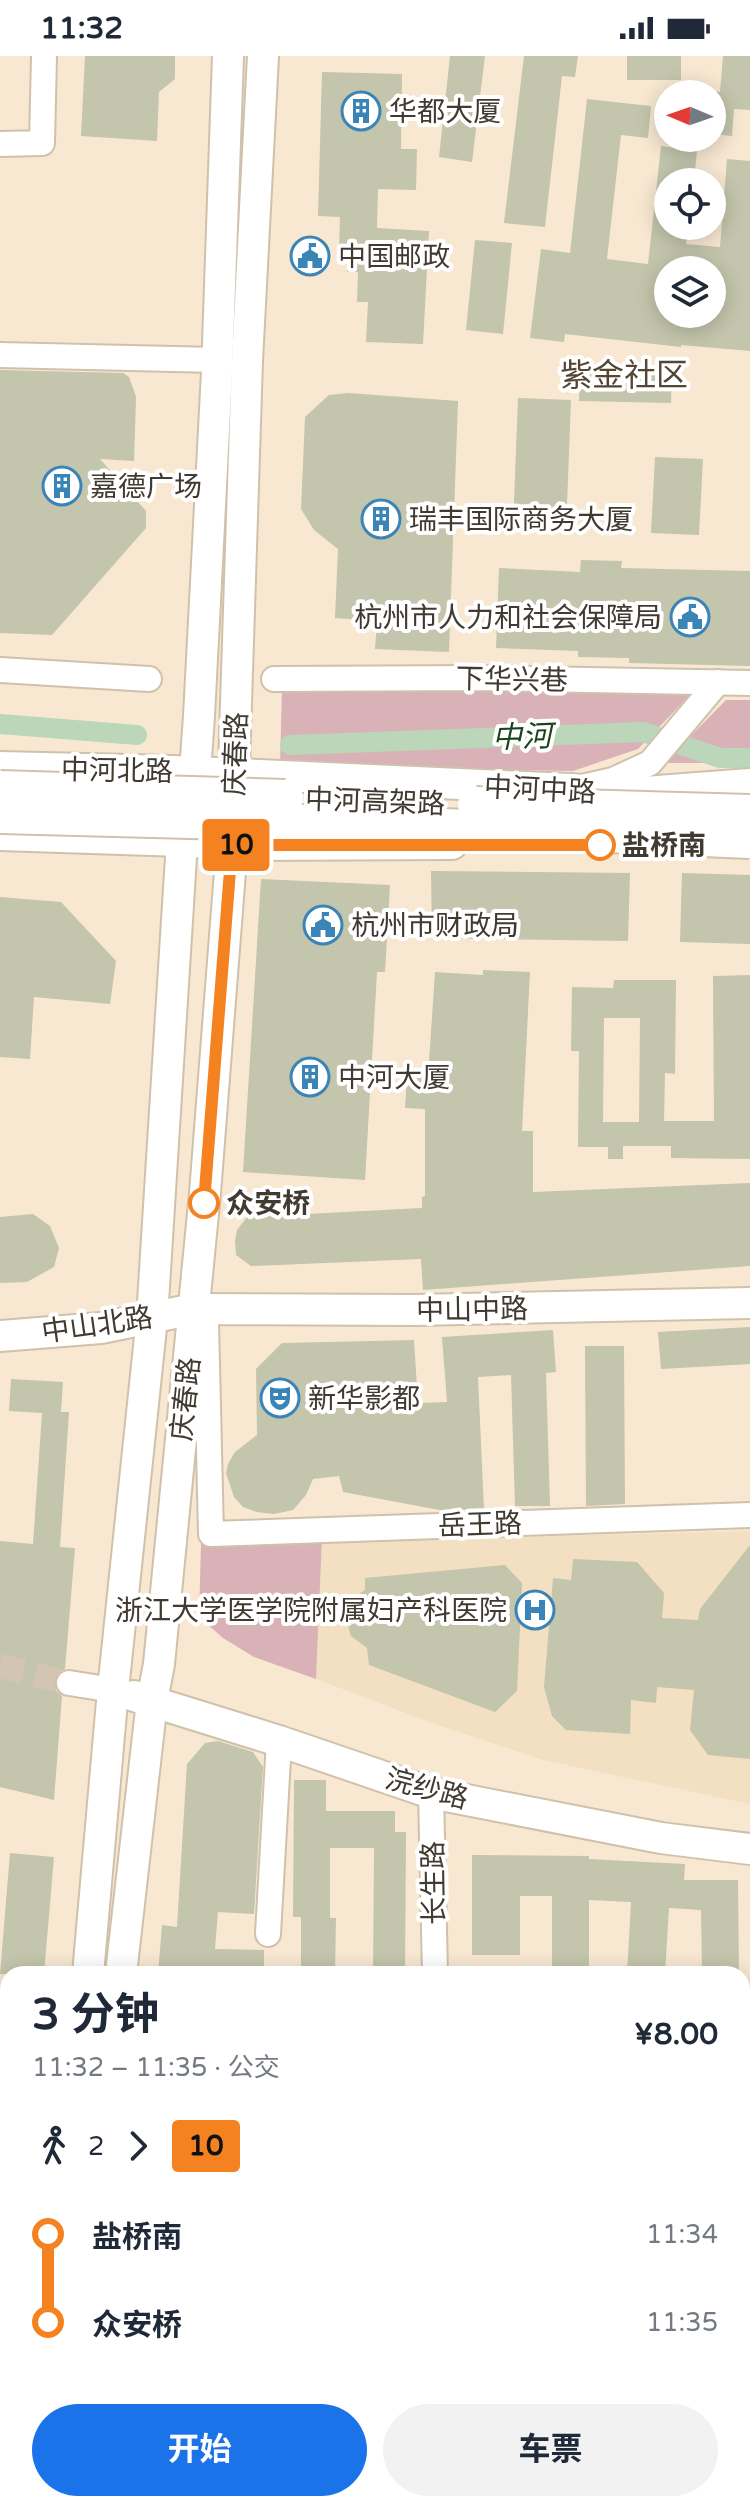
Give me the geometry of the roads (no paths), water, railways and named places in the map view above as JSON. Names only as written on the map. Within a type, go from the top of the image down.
[{"type":"highway","points":[[632,796],[750,787]]},
{"type":"highway","name":"中河高架路","points":[[0,789],[750,813]]},
{"type":"highway","name":"中河高架路","points":[[0,815],[419,826],[750,840]]},
{"type":"main road","name":"庆春路","points":[[89,1966],[113,1690],[152,1318],[182,841],[195,772],[202,681],[228,56]]},
{"type":"main road","name":"庆春路","points":[[122,1966],[152,1701],[159,1664],[194,1309],[232,845],[247,361],[263,56]]},
{"type":"main road","name":"中河北路","points":[[0,767],[235,773]]},
{"type":"main road","name":"中河中路","points":[[235,773],[570,789],[632,796],[750,799]]},
{"type":"main road","points":[[0,835],[232,845]]},
{"type":"main road","name":"中河中路","points":[[232,845],[640,845],[750,852]]},
{"type":"main road","name":"中山中路","points":[[194,1309],[415,1310],[750,1303]]},
{"type":"main road","name":"中山北路","points":[[0,1336],[101,1328],[194,1309]]},
{"type":"main road","name":"浣纱路","points":[[113,1690],[279,1741],[431,1793],[661,1838],[750,1849]]},
{"type":"street","points":[[0,144],[42,143],[44,56]]},
{"type":"street","points":[[0,355],[217,360]]},
{"type":"street","points":[[0,670],[149,679]]},
{"type":"street","name":"下华兴巷","points":[[274,679],[479,678],[750,683]]},
{"type":"street","points":[[570,789],[613,780],[650,763],[718,682]]},
{"type":"street","name":"岳王路","points":[[194,1309],[206,1322],[211,1534],[750,1515]]},
{"type":"street","points":[[69,1683],[113,1690]]},
{"type":"street","points":[[268,1934],[279,1741]]},
{"type":"street","name":"长生路","points":[[431,1793],[435,1966]]},
{"type":"waterway","name":"中河","points":[[0,724],[137,735]]},
{"type":"waterway","name":"中河","points":[[290,745],[643,732],[720,758],[750,758]]},
{"type":"tunnel","points":[[0,1666],[69,1683]]},
{"type":"place","name":"华都大厦","points":[[361,111]]},
{"type":"place","name":"中国邮政","points":[[310,256]]},
{"type":"place","name":"嘉德广场","points":[[62,486]]},
{"type":"place","name":"瑞丰国际商务大厦","points":[[381,519]]},
{"type":"place","name":"杭州市人力和社会保障局","points":[[690,617]]},
{"type":"place","name":"盐桥南","points":[[600,845]]},
{"type":"place","name":"杭州市财政局","points":[[323,925]]},
{"type":"place","name":"中河大厦","points":[[310,1077]]},
{"type":"place","name":"众安桥","points":[[204,1203]]},
{"type":"place","name":"新华影都","points":[[280,1398]]},
{"type":"place","name":"浙江大学医学院附属妇产科医院","points":[[535,1610]]},
{"type":"district","name":"紫金社区","points":[[624,375]]}]
